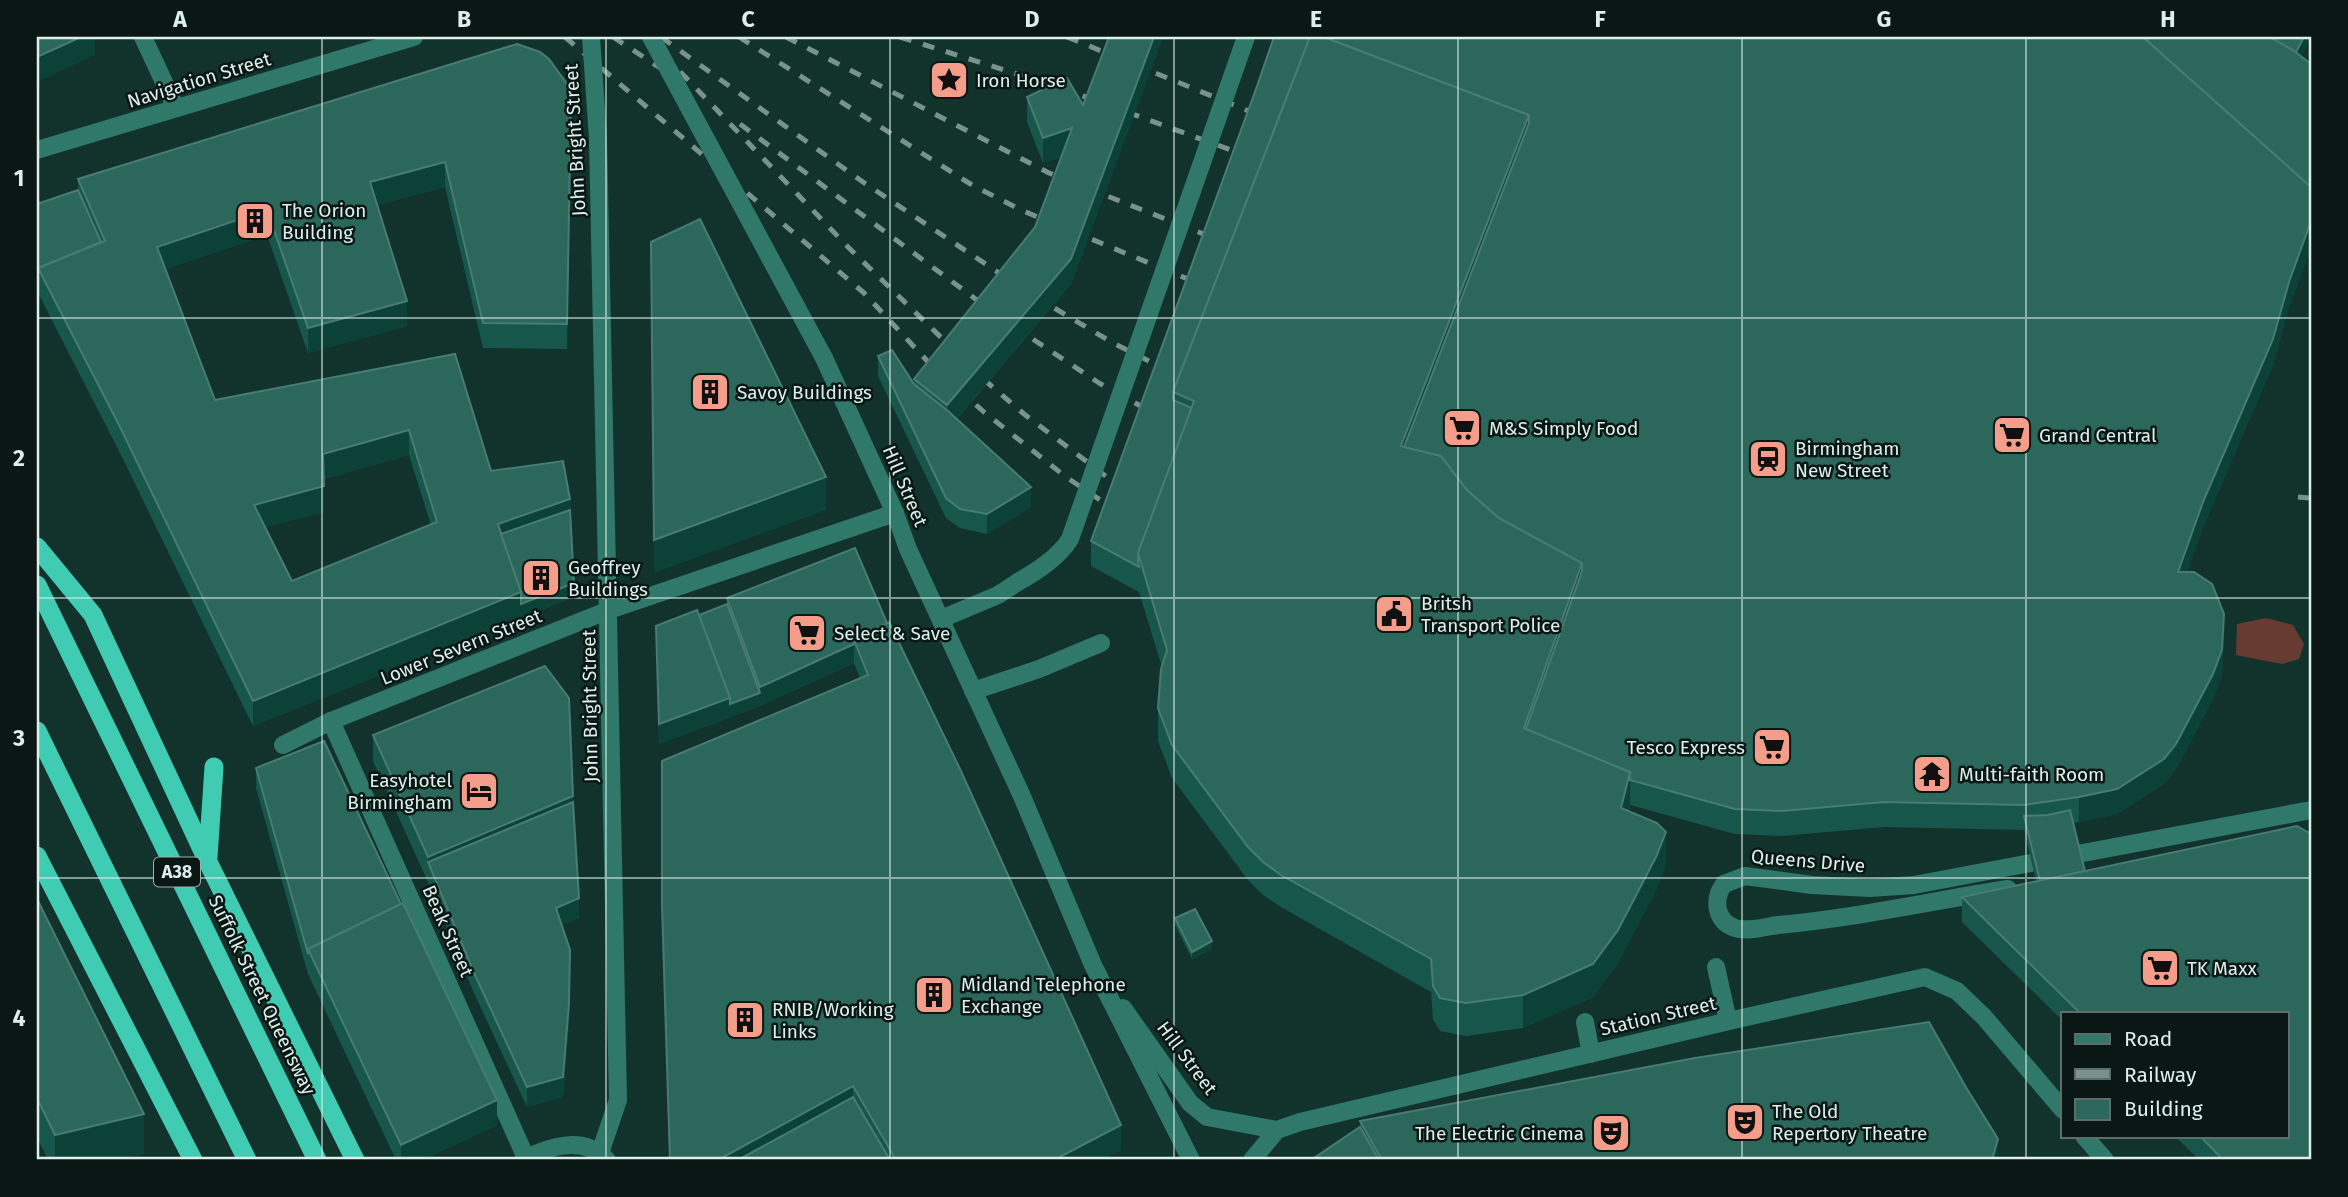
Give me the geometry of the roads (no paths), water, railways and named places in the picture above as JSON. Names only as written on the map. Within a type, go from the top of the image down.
[{"type":"highway","points":[[37,547],[93,615],[207,860],[355,1160]]},
{"type":"highway","name":"Suffolk Street Queensway","points":[[37,585],[317,1160]]},
{"type":"highway","points":[[37,731],[247,1160]]},
{"type":"highway","points":[[207,860],[214,768]]},
{"type":"highway","points":[[37,859],[193,1160]]},
{"type":"street","points":[[143,37],[177,108]]},
{"type":"street","name":"Navigation Street","points":[[37,150],[414,37]]},
{"type":"street","name":"John Bright Street","points":[[591,37],[598,139],[618,1100],[604,1157]]},
{"type":"street","name":"Hill Street","points":[[651,37],[824,358],[1021,794],[1093,965],[1191,1160]]},
{"type":"street","points":[[941,619],[998,595],[1039,570],[1066,546],[1070,539],[1246,37]]},
{"type":"street","name":"Lower Severn Street","points":[[283,745],[331,721],[609,610],[895,513]]},
{"type":"street","points":[[973,691],[1039,669],[1101,643]]},
{"type":"street","name":"Beak Street","points":[[331,721],[525,1159]]},
{"type":"street","name":"Queens Drive","points":[[2031,885],[1810,922],[1746,929],[1734,928],[1728,924],[1718,912],[1717,903],[1724,884],[1745,876],[1823,886],[1869,888],[1914,885],[2311,810]]},
{"type":"street","name":"Hill Street","points":[[1093,965],[1190,1102],[1207,1117],[1278,1130]]},
{"type":"street","points":[[1716,967],[1728,1021]]},
{"type":"street","name":"Station Street","points":[[1278,1130],[1418,1093],[1925,977],[1957,991],[1984,1017],[2061,1108]]},
{"type":"street","points":[[1585,1022],[1591,1054]]},
{"type":"street","points":[[1252,1160],[1278,1130]]},
{"type":"street","points":[[2086,1138],[2105,1160]]},
{"type":"street","points":[[525,1159],[569,1143],[604,1157]]},
{"type":"railway","points":[[565,37],[864,293],[931,365],[984,412],[1066,477],[1112,508]]},
{"type":"railway","points":[[613,37],[677,79]]},
{"type":"railway","points":[[647,37],[848,247],[988,383],[1120,487]]},
{"type":"railway","points":[[661,37],[863,182],[1014,283]]},
{"type":"railway","points":[[739,37],[972,185],[1021,210],[1195,282]]},
{"type":"railway","points":[[786,37],[1049,173],[1211,237]]},
{"type":"railway","points":[[900,37],[1061,88],[1242,154]]},
{"type":"railway","points":[[1067,37],[1256,114]]},
{"type":"railway","points":[[740,124],[993,312]]},
{"type":"railway","points":[[1034,296],[1113,343],[1163,368]]},
{"type":"railway","points":[[1013,326],[1099,383],[1148,410]]},
{"type":"railway","points":[[2298,497],[2311,498]]},
{"type":"place","name":"Iron Horse","points":[[949,80]]},
{"type":"place","name":"The Orion Building","points":[[255,221]]},
{"type":"place","name":"Savoy Buildings","points":[[710,392]]},
{"type":"place","name":"M&S Simply Food","points":[[1462,428]]},
{"type":"place","name":"Grand Central","points":[[2012,435]]},
{"type":"place","name":"Birmingham New Street","points":[[1768,459]]},
{"type":"place","name":"Geoffrey Buildings","points":[[541,578]]},
{"type":"place","name":"Britsh Transport Police","points":[[1394,614]]},
{"type":"place","name":"Select & Save","points":[[807,633]]},
{"type":"place","name":"Tesco Express","points":[[1772,747]]},
{"type":"place","name":"Multi-faith Room","points":[[1932,774]]},
{"type":"place","name":"Easyhotel Birmingham","points":[[479,791]]},
{"type":"place","name":"TK Maxx","points":[[2160,968]]},
{"type":"place","name":"Midland Telephone Exchange","points":[[934,995]]},
{"type":"place","name":"RNIB/Working Links","points":[[745,1020]]},
{"type":"place","name":"The Old Repertory Theatre","points":[[1745,1122]]},
{"type":"place","name":"The Electric Cinema","points":[[1611,1133]]}]
